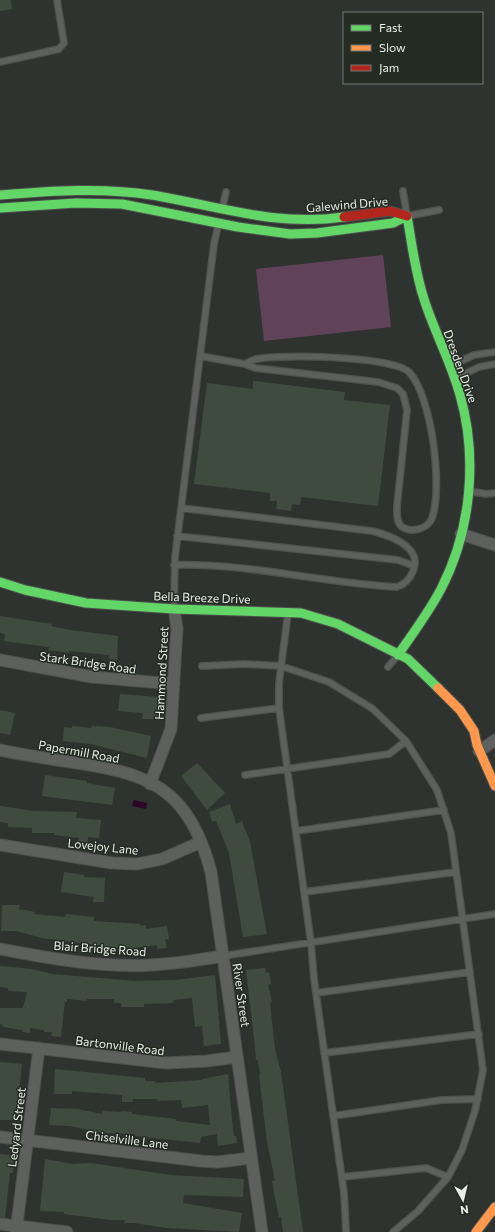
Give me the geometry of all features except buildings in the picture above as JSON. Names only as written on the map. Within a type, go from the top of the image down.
[{"type":"street","name":"Galewind Drive","points":[[0,195],[63,190],[121,191],[152,195],[251,216],[326,220],[390,211],[407,216]]},
{"type":"street","name":"Galewind Drive","points":[[0,208],[88,203],[120,204],[148,208],[219,224],[278,233],[306,234],[393,223],[407,216]]},
{"type":"street","name":"Dresden Drive","points":[[398,655],[432,605],[446,579],[461,534],[469,491],[470,469],[468,433],[450,366],[423,298],[415,264],[407,216]]},
{"type":"street","points":[[461,534],[495,545]]},
{"type":"street","name":"Bella Breeze Drive","points":[[0,582],[25,590],[86,603],[174,609],[301,613],[338,624],[408,659],[460,710],[474,731],[478,748],[495,786]]},
{"type":"street","name":"Hammond Street","points":[[150,784],[170,729],[177,628],[174,609]]},
{"type":"street","points":[[398,655],[404,669],[448,712]]},
{"type":"street","name":"Stark Bridge Road","points":[[0,660],[92,677],[174,684]]},
{"type":"street","name":"Bella Breeze Drive","points":[[463,732],[478,748]]},
{"type":"street","points":[[478,748],[495,740]]},
{"type":"street","name":"Papermill Road","points":[[0,750],[105,767],[135,776],[150,784]]},
{"type":"street","name":"River Street","points":[[150,784],[164,791],[180,805],[193,824],[211,872],[262,1232]]},
{"type":"street","name":"Lovejoy Lane","points":[[0,845],[112,863],[137,864],[162,860],[201,842]]},
{"type":"street","name":"Blair Bridge Road","points":[[0,949],[30,955],[112,964],[148,965],[223,956]]},
{"type":"street","name":"Bartonville Road","points":[[0,1044],[166,1063],[207,1061],[237,1057]]},
{"type":"street","name":"Ledyard Street","points":[[17,1229],[38,1048]]},
{"type":"street","name":"Chiselville Lane","points":[[0,1137],[201,1161],[218,1162],[251,1158]]},
{"type":"street","points":[[476,1232],[495,1207]]},
{"type":"street","points":[[0,1224],[17,1229],[66,1232]]},
{"type":"lane","points":[[0,62],[59,49],[64,43],[58,0]]},
{"type":"lane","points":[[403,191],[407,216],[439,210]]},
{"type":"lane","points":[[174,609],[174,565],[180,508],[214,244],[226,192]]},
{"type":"lane","points":[[450,366],[474,356],[495,352]]},
{"type":"lane","points":[[200,356],[245,364],[255,368],[378,382],[397,388],[403,394],[407,410],[397,506],[398,522],[402,526],[413,530],[427,525],[432,520],[434,508],[434,452],[424,398],[418,384],[408,371],[401,367],[388,364],[320,356],[264,358],[255,359],[245,364]]},
{"type":"lane","points":[[454,379],[479,367],[495,364]]},
{"type":"lane","points":[[469,491],[486,494],[495,493]]},
{"type":"lane","points":[[174,565],[250,569],[397,587],[409,580],[414,566],[413,554],[409,548],[392,538],[372,531],[180,508]]},
{"type":"lane","points":[[177,536],[398,560],[414,566]]},
{"type":"lane","points":[[288,612],[279,683],[279,708],[311,943],[324,1054],[342,1177],[346,1232]]},
{"type":"lane","points":[[388,667],[398,655]]},
{"type":"lane","points":[[202,666],[244,664],[281,666],[329,682],[373,709],[406,741],[438,790],[451,833],[483,1070],[476,1111],[462,1150],[448,1177],[418,1211],[393,1232]]},
{"type":"lane","points":[[201,718],[279,708]]},
{"type":"lane","points":[[245,774],[389,754],[406,741]]},
{"type":"lane","points":[[296,831],[444,810]]},
{"type":"lane","points":[[304,892],[456,872]]},
{"type":"lane","points":[[223,956],[495,914]]},
{"type":"lane","points":[[316,993],[470,972]]},
{"type":"lane","points":[[324,1054],[479,1034]]},
{"type":"lane","points":[[333,1116],[442,1100],[478,1099]]},
{"type":"lane","points":[[342,1177],[426,1168],[448,1177]]},
{"type":"shaded area","points":[[383,255],[391,327],[264,341],[256,269]]},
{"type":"shaded area","points":[[134,800],[147,803],[146,809],[132,806]]},
{"type":"traffic: fast","points":[[0,195],[57,191],[114,191],[152,195],[247,214],[271,217],[295,219],[344,217]]},
{"type":"traffic: fast","points":[[0,208],[76,203],[122,204],[238,227],[290,234],[317,233],[393,223],[407,216]]},
{"type":"traffic: fast","points":[[398,655],[431,606],[451,567],[465,519],[470,469],[466,419],[452,371],[428,311],[418,279],[407,216]]},
{"type":"traffic: fast","points":[[0,582],[25,590],[86,603],[174,609],[301,613],[338,624],[408,659],[438,688]]},
{"type":"traffic: slow","points":[[438,688],[460,710],[474,731],[477,745],[495,786]]},
{"type":"traffic: slow","points":[[476,1232],[495,1207]]},
{"type":"traffic: jam","points":[[344,217],[390,211],[407,216]]}]
